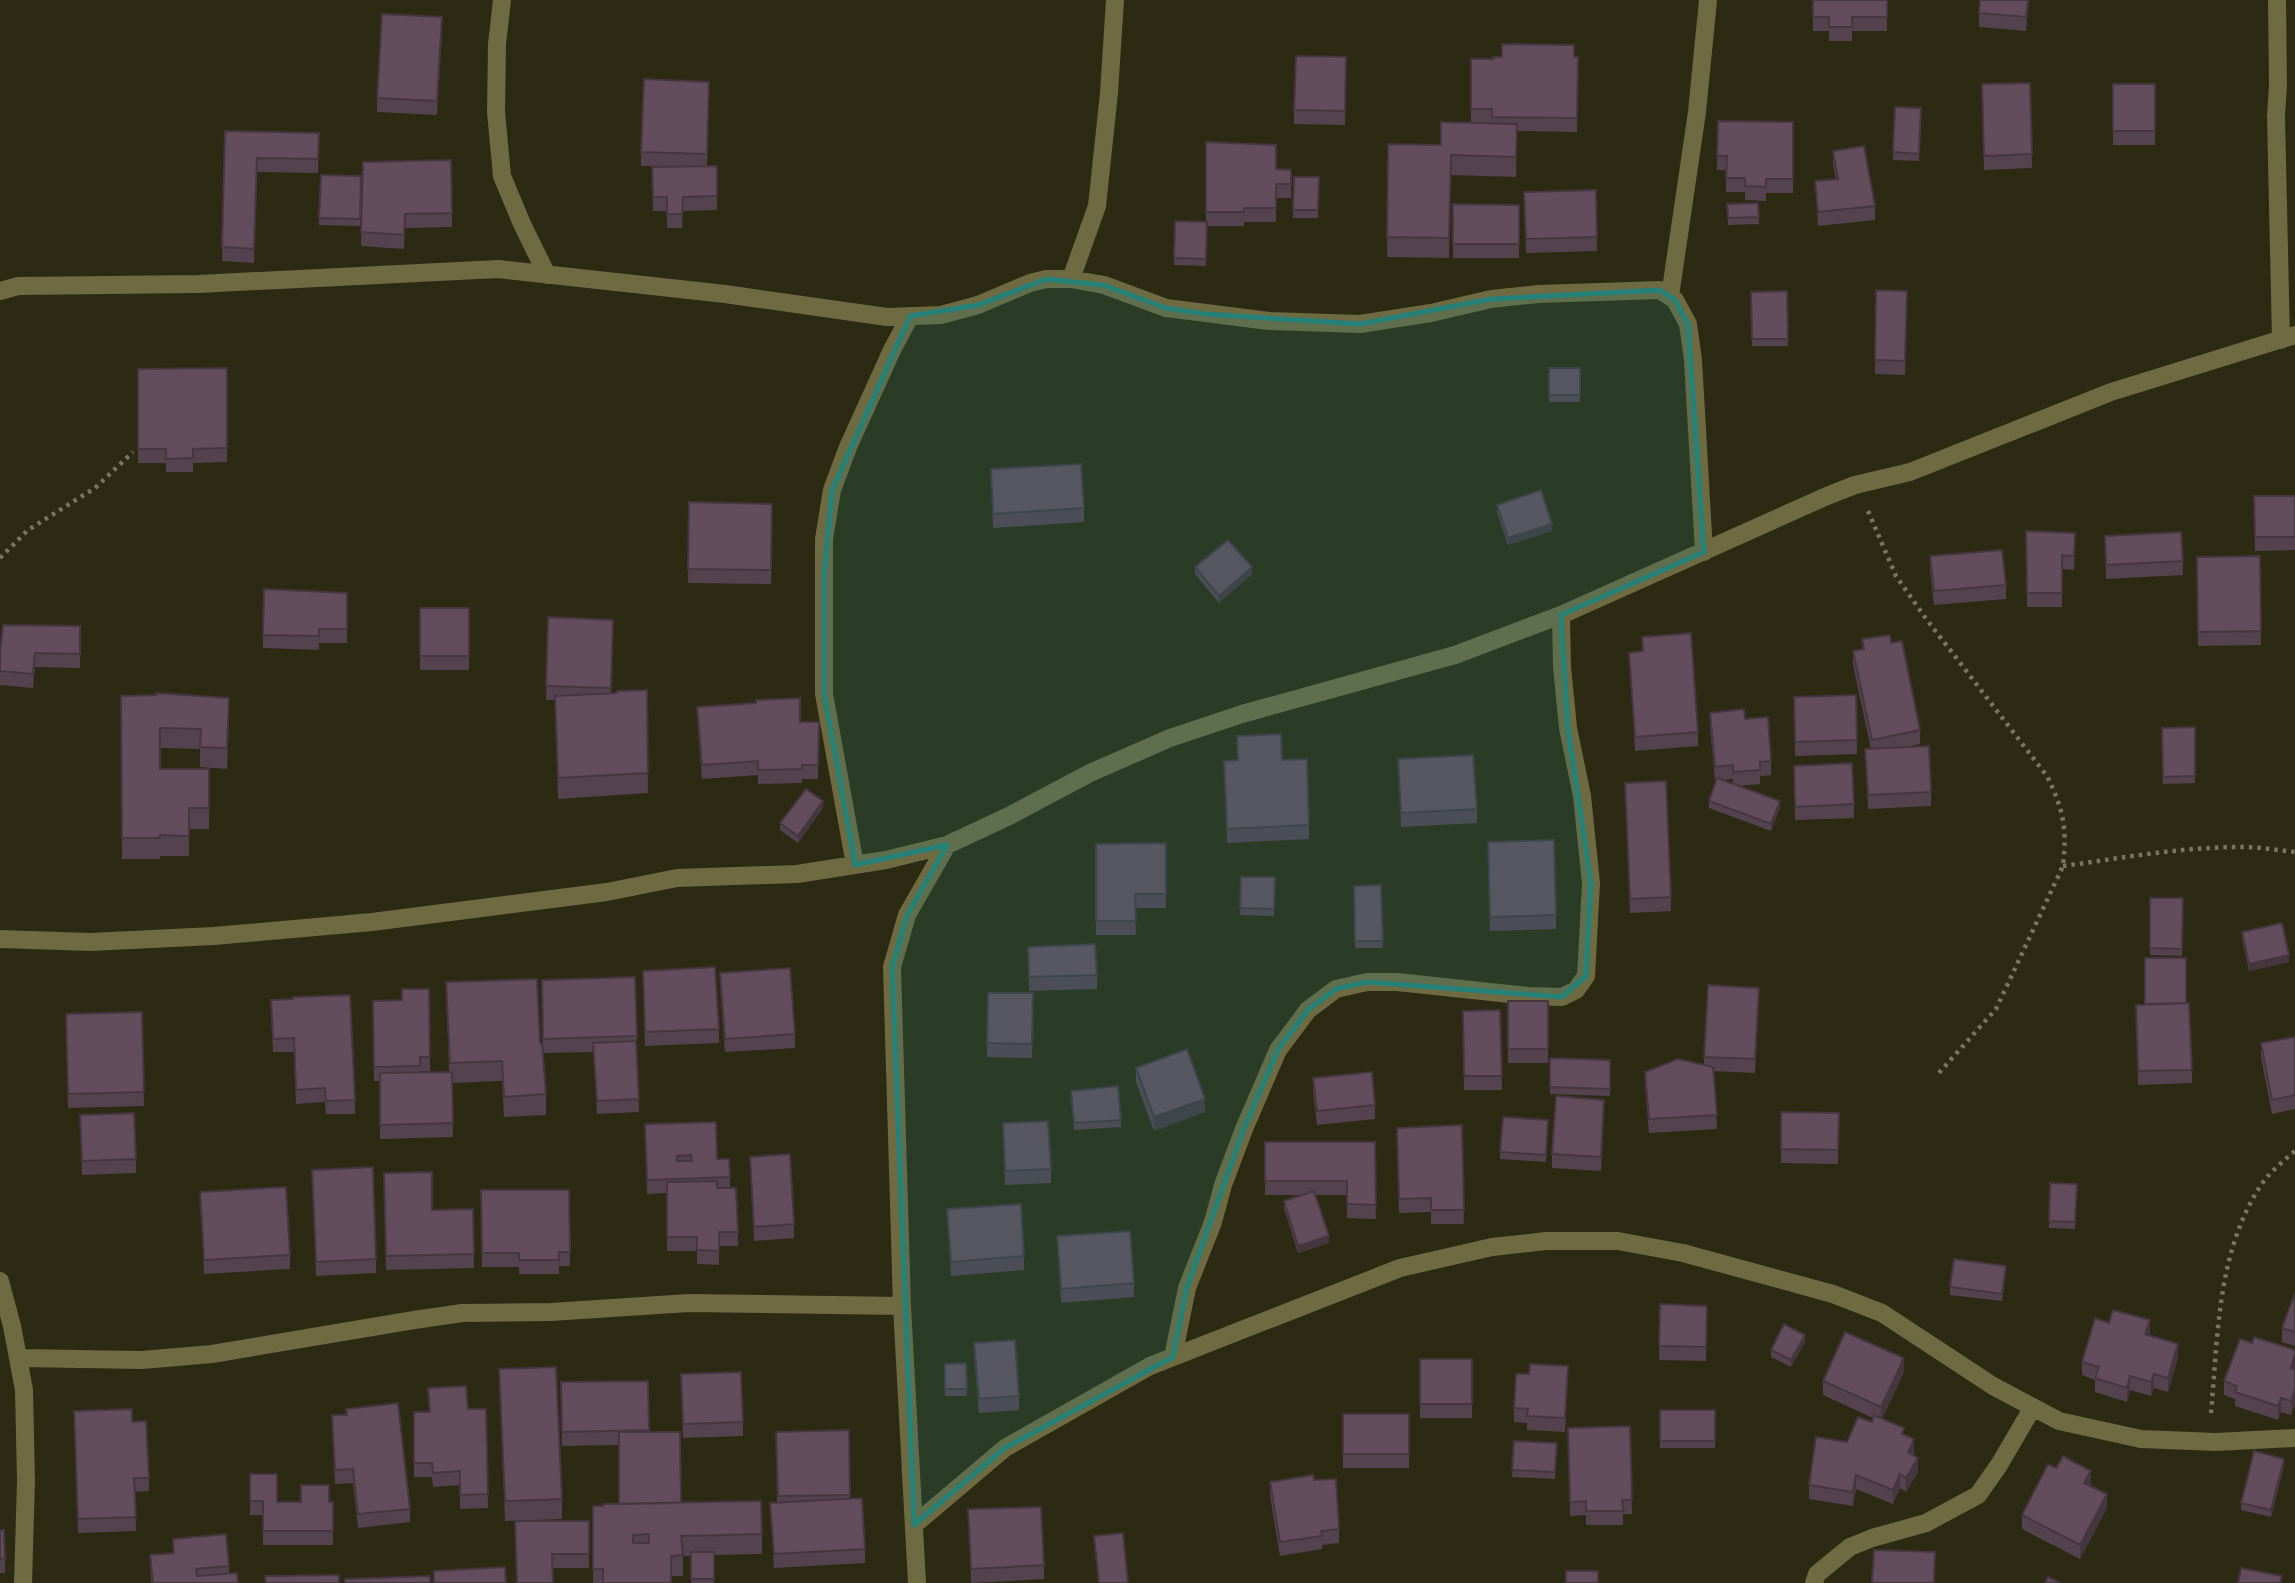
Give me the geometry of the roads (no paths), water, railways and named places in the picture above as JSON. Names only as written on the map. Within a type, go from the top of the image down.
[{"type":"street","points":[[502,0],[497,44],[496,112],[502,176],[547,275]]},
{"type":"street","points":[[1071,279],[1097,206],[1109,93],[1115,0]]},
{"type":"street","points":[[1670,296],[1696,112],[1708,0]]},
{"type":"street","points":[[0,939],[90,942],[214,936],[333,926],[607,892],[677,878],[797,874],[855,865],[947,845],[1090,773],[1170,738],[1242,714],[1455,654],[1561,615],[1856,485],[1910,472],[2111,391],[2288,337],[2276,116],[2277,0]]},
{"type":"street","points":[[0,291],[18,286],[198,284],[498,270],[726,294],[887,317],[940,315],[978,305],[1030,283],[1046,279],[1071,279],[1104,285],[1166,308],[1269,321],[1360,324],[1431,313],[1491,299],[1538,294],[1660,290],[1675,300],[1688,324],[1693,360],[1704,552]]},
{"type":"street","points":[[855,865],[824,694],[824,539],[832,490],[848,447],[886,362],[911,316]]},
{"type":"street","points":[[1173,1357],[1187,1289],[1244,1129],[1279,1050],[1308,1010],[1336,989],[1367,982],[1397,982],[1562,997],[1576,990],[1586,976],[1591,883],[1582,796],[1568,728],[1562,667],[1561,615]]},
{"type":"street","points":[[917,1583],[902,1306],[892,967],[907,915],[947,845]]},
{"type":"street","points":[[914,1525],[1005,1448],[1150,1366],[1400,1268],[1492,1247],[1546,1241],[1618,1241],[1683,1253],[1833,1294],[1882,1313],[1993,1386],[2059,1421],[2141,1439],[2207,1442],[2295,1438]]},
{"type":"street","points":[[0,1281],[24,1390],[26,1481],[23,1583]]},
{"type":"street","points":[[18,1358],[142,1360],[212,1354],[462,1313],[551,1312],[690,1303],[902,1306]]},
{"type":"street","points":[[1814,1583],[1817,1574],[1850,1547],[1871,1538],[1926,1523],[1978,1495],[2033,1407]]}]
